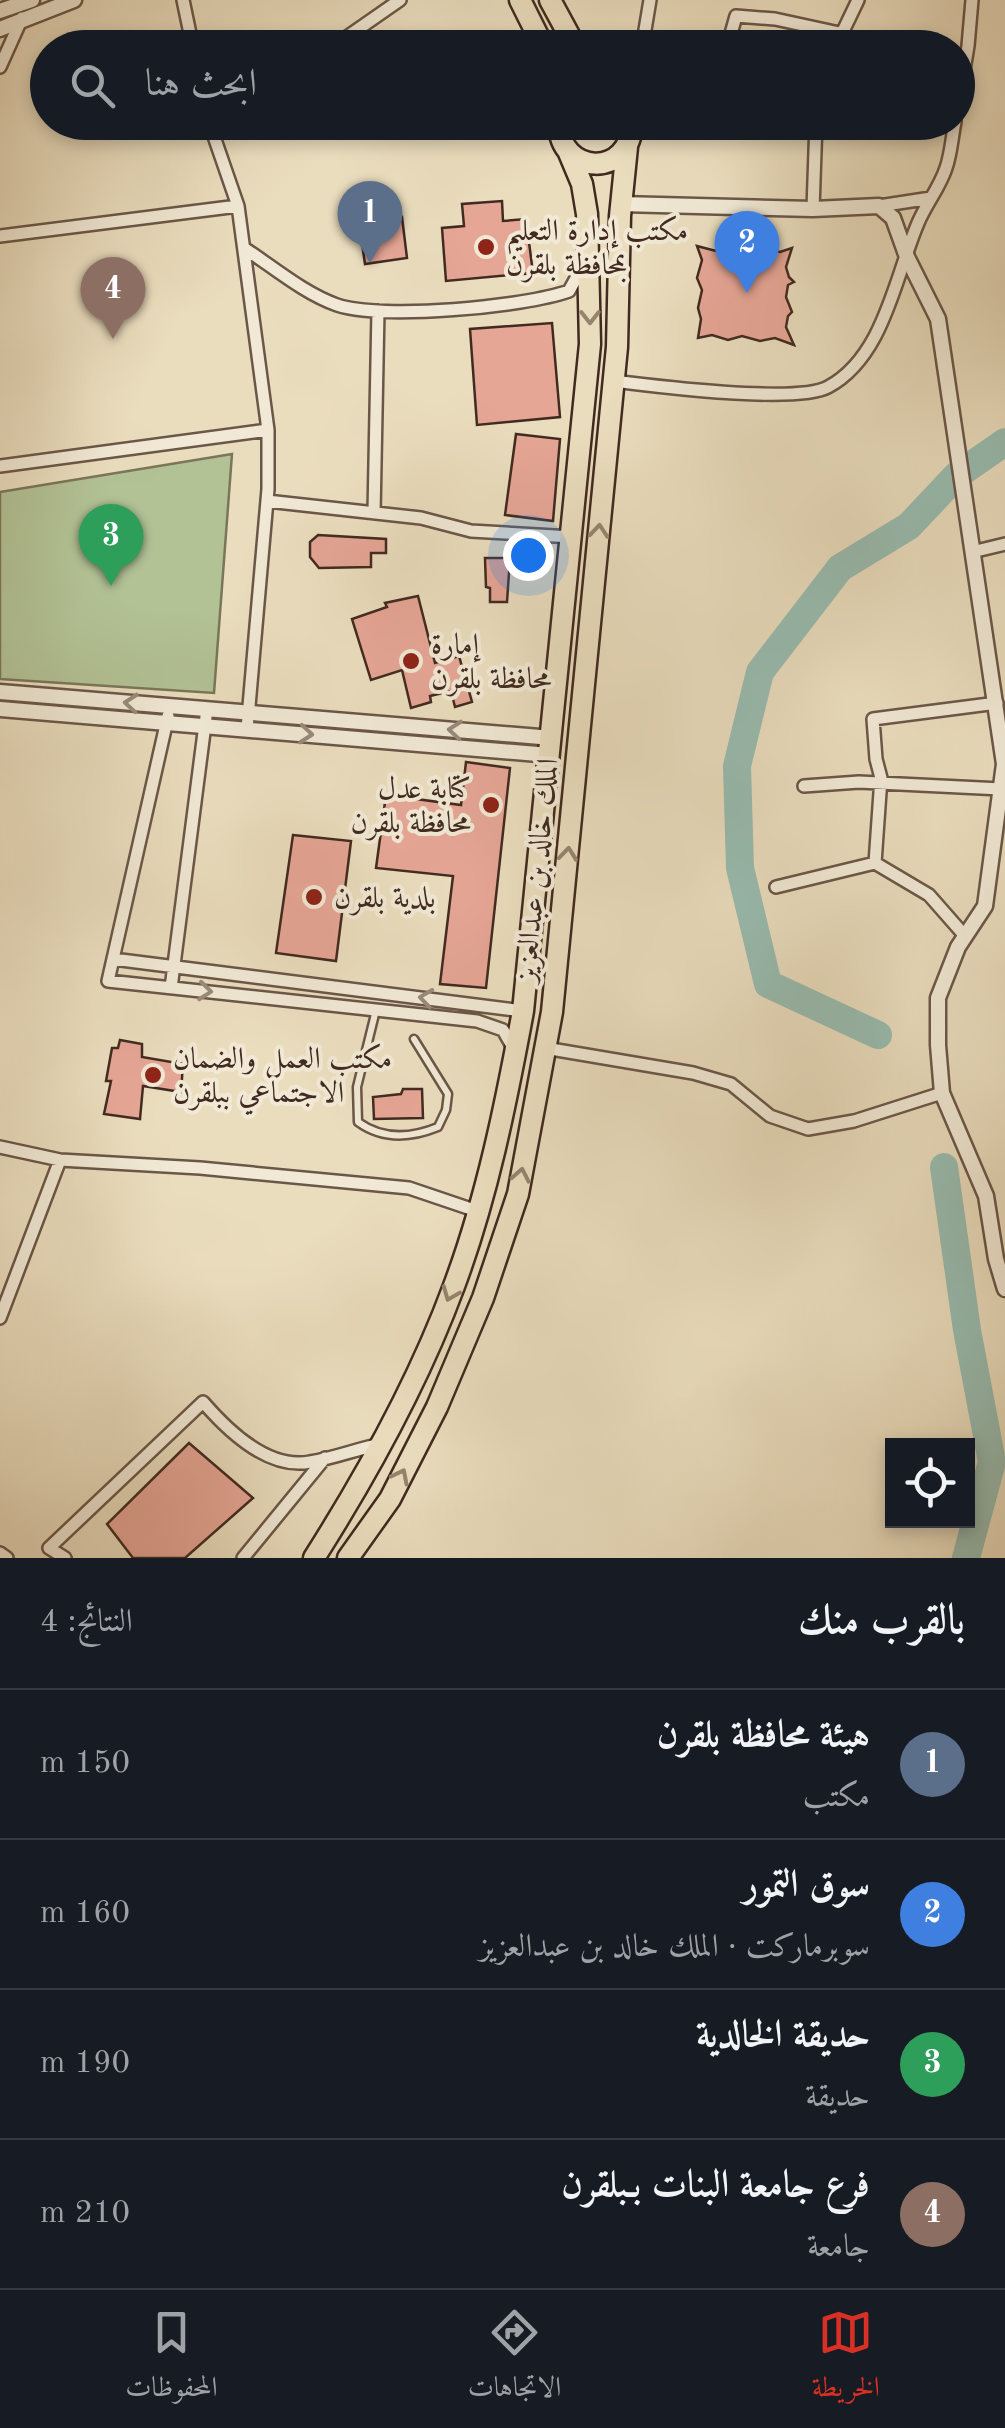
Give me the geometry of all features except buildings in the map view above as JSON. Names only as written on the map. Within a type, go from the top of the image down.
[{"type":"highway","points":[[520,0],[535,30]]},
{"type":"highway","points":[[550,0],[566,30]]},
{"type":"highway","name":"الملك خالد بن عبدالعزيز","points":[[314,1558],[360,1486],[454,1286],[477,1211],[523,1011],[590,344],[582,184],[560,140]]},
{"type":"highway","points":[[568,152],[592,164],[606,163],[618,157],[627,140]]},
{"type":"highway","name":"الملك خالد بن عبدالعزيز","points":[[348,1558],[398,1484],[436,1407],[484,1298],[518,1194],[558,958],[614,381],[621,204],[630,140]]},
{"type":"street","points":[[0,30],[74,0]]},
{"type":"street","points":[[182,0],[189,30]]},
{"type":"street","points":[[356,30],[400,0]]},
{"type":"street","points":[[645,30],[650,0]]},
{"type":"street","points":[[846,30],[858,0]]},
{"type":"street","points":[[969,30],[972,0]]},
{"type":"street","points":[[0,67],[29,1]]},
{"type":"street","points":[[0,10],[29,1]]},
{"type":"street","points":[[732,30],[736,16],[775,19],[826,30]]},
{"type":"street","points":[[218,140],[238,206],[268,430],[267,502],[247,728]]},
{"type":"street","points":[[813,209],[815,140]]},
{"type":"street","points":[[614,381],[709,392],[825,390],[861,362],[896,291],[918,224],[946,169],[951,140]]},
{"type":"street","points":[[621,204],[813,209],[879,206],[931,198]]},
{"type":"street","points":[[0,236],[238,206]]},
{"type":"street","points":[[879,206],[893,218],[938,319],[997,703],[1004,764],[985,906],[965,936],[938,998],[942,1093],[986,1196],[1005,1288]]},
{"type":"street","points":[[244,248],[334,304],[378,311],[542,301],[569,291],[588,256]]},
{"type":"street","points":[[374,513],[378,311]]},
{"type":"street","points":[[0,466],[268,430]]},
{"type":"street","points":[[267,502],[421,518],[471,531],[572,537]]},
{"type":"street","points":[[972,552],[1005,544]]},
{"type":"street","points":[[0,692],[168,714]]},
{"type":"street","points":[[875,862],[880,784],[873,719],[997,703]]},
{"type":"street","points":[[0,709],[168,714],[206,717],[247,728],[551,746]]},
{"type":"street","points":[[206,717],[247,712],[551,746]]},
{"type":"street","points":[[168,714],[108,982],[477,1020],[503,1030],[516,1051]]},
{"type":"street","points":[[171,988],[206,717]]},
{"type":"street","points":[[804,786],[859,782],[1000,789]]},
{"type":"street","points":[[776,887],[833,876],[875,862],[930,895],[965,936]]},
{"type":"street","points":[[113,959],[523,1011]]},
{"type":"street","points":[[545,1048],[732,1084],[770,1116],[808,1129],[854,1121],[942,1093]]},
{"type":"street","points":[[0,1147],[60,1160],[200,1168],[409,1188],[477,1211]]},
{"type":"street","points":[[0,1318],[60,1160]]},
{"type":"street","points":[[65,1558],[49,1548],[203,1402],[224,1428],[277,1461],[308,1463],[380,1444]]},
{"type":"street","points":[[243,1558],[325,1458]]},
{"type":"street","points":[[0,1553],[7,1558]]},
{"type":"lane","points":[[376,1009],[357,1099],[358,1122],[369,1130],[414,1136],[438,1126],[448,1094],[414,1040]]},
{"type":"green space","points":[[232,454],[214,693],[0,679],[0,492]]},
{"type":"waterway","points":[[878,1035],[768,984],[740,868],[737,766],[760,672],[840,568],[909,526],[956,476],[1005,442]]},
{"type":"waterway","points":[[944,1167],[967,1330],[992,1462],[966,1558]]},
{"type":"place","name":"مكتب إدارة التعليم بمحافظة بلقرن","points":[[486,247]]},
{"type":"place","name":"هيئة محافظة بلقرن","points":[[370,263]]},
{"type":"place","name":"سوق التمور","points":[[747,293]]},
{"type":"place","name":"فرع جامعة البنات بـبلقرن","points":[[113,339]]},
{"type":"place","name":"حديقة الخالدية","points":[[111,586]]},
{"type":"place","name":"إمارة محافظة بلقرن","points":[[411,661]]},
{"type":"place","name":"كتابة عدل محافظة بلقرن","points":[[491,805]]},
{"type":"place","name":"بلدية بلقرن","points":[[314,897]]},
{"type":"place","name":"مكتب العمل والضمان الاجتماعي ببلقرن","points":[[153,1075]]}]
